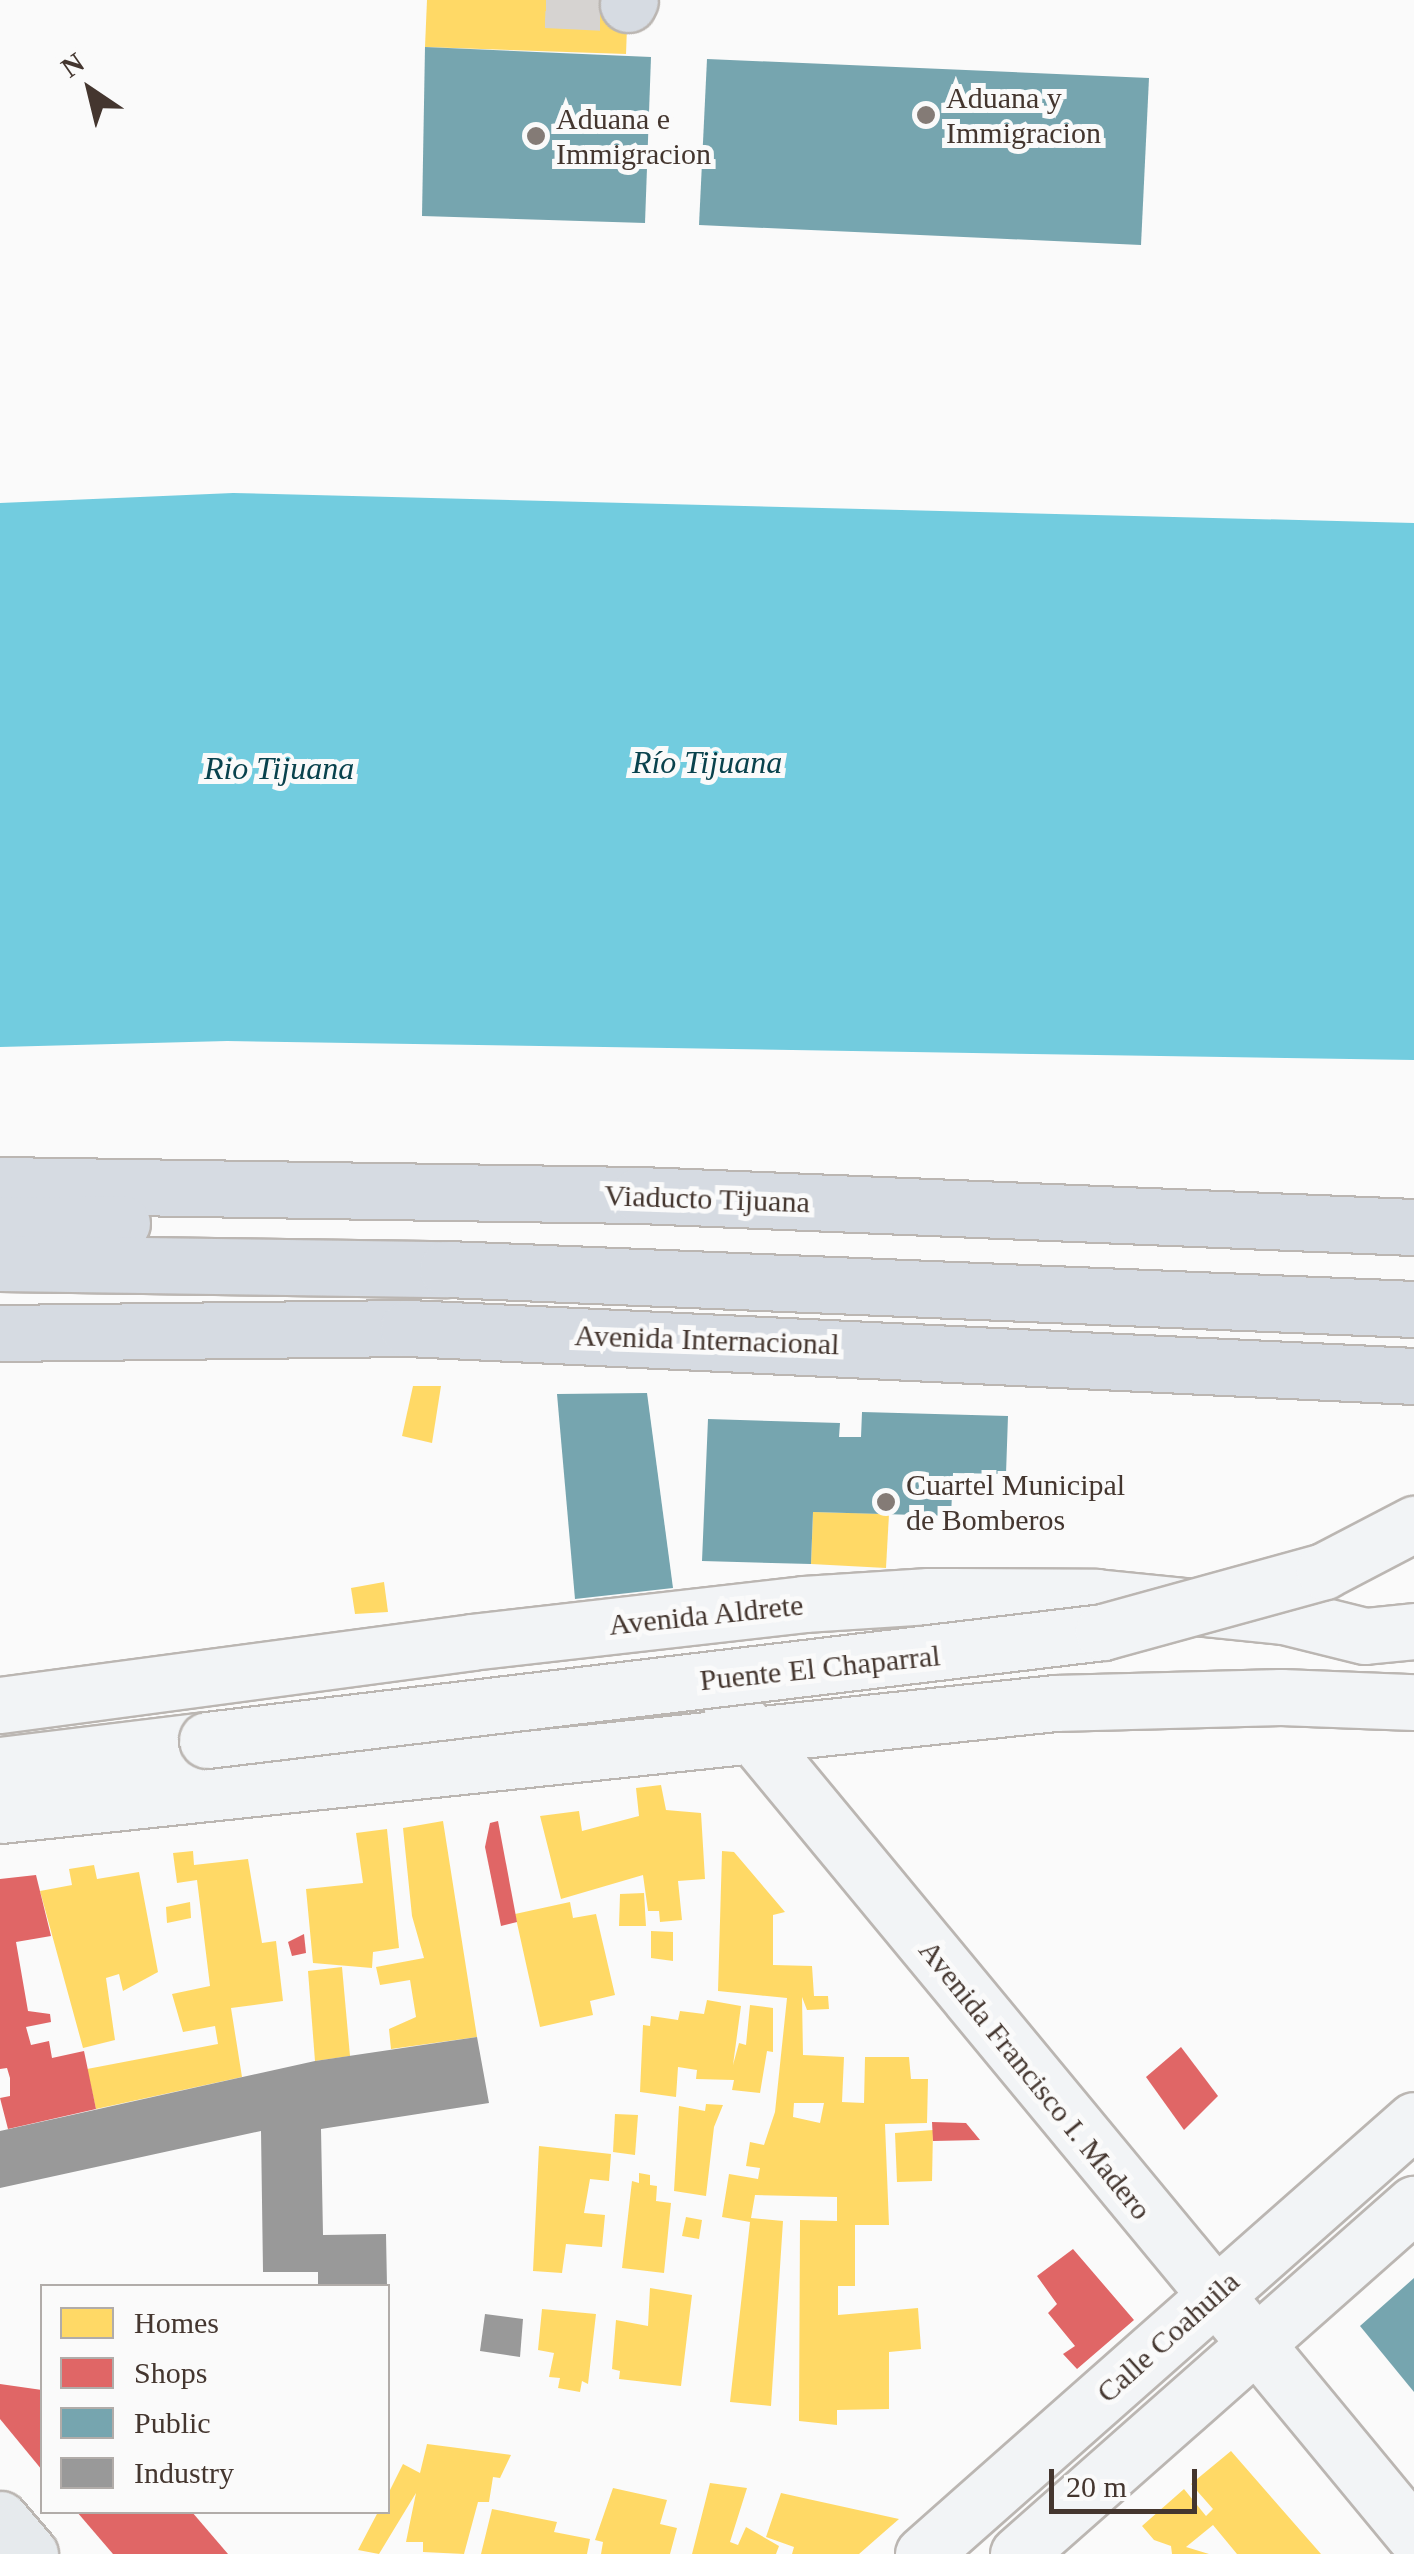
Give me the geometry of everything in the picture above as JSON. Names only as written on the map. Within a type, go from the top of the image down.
[{"type":"highway","name":"Viaducto Tijuana","points":[[0,1184],[640,1195],[1414,1227]]},
{"type":"highway","name":"Viaducto Tijuana","points":[[0,1225],[504,1224],[1414,1256]]},
{"type":"highway","name":"Avenida Internacional","points":[[0,1264],[447,1269],[1414,1309]]},
{"type":"highway","name":"Avenida Internacional","points":[[0,1333],[408,1328],[1414,1376]]},
{"type":"main road","name":"Puente El Chaparral","points":[[0,1765],[1103,1632],[1324,1571],[1414,1524]]},
{"type":"main road","name":"Avenida Aldrete","points":[[0,1705],[804,1604],[1002,1593],[1284,1616],[1366,1636],[1414,1631]]},
{"type":"main road","name":"Avenida Francisco I. Madero","points":[[663,1621],[751,1734],[1212,2296],[1414,2535]]},
{"type":"main road","points":[[0,1815],[1055,1703],[1262,1697],[1414,1702]]},
{"type":"main road","name":"Calle Coahuila","points":[[923,2554],[1414,2120]]},
{"type":"main road","name":"Calle Coahuila","points":[[1018,2554],[1414,2204]]},
{"type":"main road","points":[[0,2519],[30,2554]]},
{"type":"water","name":"Rio Tijuana","points":[[233,493],[1414,523],[1414,1060],[227,1041],[0,1047],[0,503]]},
{"type":"building: Homes","points":[[427,0],[628,0],[626,54],[425,47]]},
{"type":"building: Homes","points":[[413,1386],[441,1386],[432,1443],[402,1436]]},
{"type":"building: Homes","points":[[813,1512],[889,1514],[886,1568],[811,1564]]},
{"type":"building: Homes","points":[[384,1582],[388,1612],[355,1614],[351,1588]]},
{"type":"building: Homes","points":[[661,1785],[666,1810],[701,1813],[705,1879],[678,1881],[682,1920],[660,1922],[659,1911],[648,1911],[643,1875],[561,1899],[540,1816],[579,1811],[582,1831],[639,1816],[636,1788]]},
{"type":"building: Homes","points":[[443,1821],[477,2037],[391,2049],[389,2029],[416,2017],[410,1980],[380,1985],[376,1967],[424,1958],[412,1916],[403,1828]]},
{"type":"building: Homes","points":[[387,1829],[399,1948],[373,1952],[372,1968],[313,1963],[306,1889],[363,1883],[356,1833]]},
{"type":"building: Homes","points":[[193,1851],[194,1865],[248,1859],[262,1943],[276,1941],[283,2001],[231,2008],[242,2077],[96,2109],[87,2069],[218,2044],[215,2026],[183,2032],[172,1994],[210,1986],[197,1880],[177,1883],[173,1853]]},
{"type":"building: Homes","points":[[722,1851],[734,1852],[785,1912],[773,1915],[773,1965],[812,1966],[814,1996],[828,1996],[829,2009],[807,2010],[802,1997],[803,2055],[844,2057],[842,2102],[864,2103],[865,2057],[909,2057],[911,2079],[928,2079],[927,2123],[885,2124],[889,2225],[855,2225],[855,2286],[838,2286],[838,2315],[918,2308],[921,2349],[889,2352],[889,2409],[837,2410],[837,2425],[799,2421],[800,2220],[837,2221],[837,2197],[755,2195],[751,2218],[783,2221],[771,2406],[730,2402],[750,2222],[722,2217],[729,2174],[758,2179],[760,2168],[746,2166],[750,2142],[764,2145],[775,2112],[787,1998],[718,1991]],"holes":[[[794,2103],[824,2103],[820,2123],[793,2117]]]},
{"type":"building: Homes","points":[[94,1865],[97,1879],[139,1872],[158,1972],[123,1991],[119,1974],[106,1978],[115,2040],[83,2048],[40,1891],[72,1885],[69,1869]]},
{"type":"building: Homes","points":[[644,1893],[646,1926],[619,1926],[620,1894]]},
{"type":"building: Homes","points":[[190,1902],[191,1918],[167,1923],[166,1907]]},
{"type":"building: Homes","points":[[570,1902],[573,1918],[596,1914],[615,1995],[590,2001],[593,2015],[540,2027],[515,1914]]},
{"type":"building: Homes","points":[[651,1931],[673,1932],[673,1961],[651,1958]]},
{"type":"building: Homes","points":[[342,1967],[350,2056],[315,2061],[308,1971]]},
{"type":"building: Homes","points":[[707,2000],[741,2006],[733,2065],[739,2043],[746,2045],[750,2005],[773,2008],[773,2052],[767,2051],[760,2093],[732,2090],[734,2080],[696,2079],[697,2070],[678,2067],[676,2097],[640,2092],[643,2025],[650,2026],[651,2016],[678,2020],[680,2011],[704,2014]]},
{"type":"building: Homes","points":[[706,2104],[723,2105],[714,2127],[706,2196],[674,2191],[679,2106],[705,2111]]},
{"type":"building: Homes","points":[[615,2114],[638,2115],[635,2155],[613,2152]]},
{"type":"building: Homes","points":[[933,2130],[932,2181],[897,2182],[895,2133]]},
{"type":"building: Homes","points":[[539,2146],[611,2154],[609,2181],[590,2179],[584,2213],[605,2215],[602,2247],[566,2244],[562,2273],[533,2271]]},
{"type":"building: Homes","points":[[639,2173],[650,2175],[650,2185],[657,2186],[656,2201],[671,2203],[664,2273],[622,2268],[632,2181],[639,2183]]},
{"type":"building: Homes","points":[[686,2217],[702,2220],[699,2239],[682,2236]]},
{"type":"building: Homes","points":[[650,2288],[692,2295],[681,2386],[619,2379],[620,2371],[612,2369],[616,2320],[648,2326]]},
{"type":"building: Homes","points":[[542,2309],[596,2314],[588,2384],[582,2381],[580,2392],[558,2388],[560,2378],[549,2377],[554,2353],[538,2350]]},
{"type":"building: Homes","points":[[427,2444],[511,2455],[500,2478],[493,2477],[489,2502],[478,2502],[464,2554],[423,2552],[423,2542],[406,2542],[416,2493],[379,2554],[358,2550],[377,2514],[390,2514],[390,2490],[403,2464],[420,2473]]},
{"type":"building: Homes","points":[[1231,2451],[1321,2554],[1237,2554],[1213,2525],[1186,2547],[1209,2554],[1172,2554],[1171,2546],[1154,2540],[1142,2526],[1184,2489],[1206,2516],[1213,2509],[1191,2484]]},
{"type":"building: Homes","points":[[710,2483],[747,2488],[730,2542],[738,2545],[746,2527],[779,2546],[776,2554],[692,2554]]},
{"type":"building: Homes","points":[[613,2488],[667,2500],[660,2524],[677,2528],[670,2554],[601,2554],[603,2542],[595,2540]]},
{"type":"building: Homes","points":[[781,2493],[899,2519],[859,2554],[792,2554],[794,2547],[766,2537]]},
{"type":"building: Homes","points":[[492,2509],[557,2522],[554,2532],[590,2539],[587,2554],[481,2554]]},
{"type":"building: Shops","points":[[498,1821],[517,1922],[501,1926],[485,1847],[490,1823]]},
{"type":"building: Shops","points":[[36,1875],[51,1936],[16,1942],[28,2011],[50,2014],[51,2022],[26,2027],[31,2045],[49,2041],[52,2058],[84,2051],[96,2109],[8,2129],[0,2098],[10,2096],[10,2078],[7,2068],[0,2069],[0,1879]]},
{"type":"building: Shops","points":[[304,1934],[306,1953],[292,1956],[288,1942]]},
{"type":"building: Shops","points":[[1181,2047],[1218,2096],[1184,2130],[1146,2077]]},
{"type":"building: Shops","points":[[932,2122],[966,2123],[980,2140],[933,2141]]},
{"type":"building: Shops","points":[[1073,2249],[1134,2320],[1077,2369],[1063,2354],[1075,2346],[1048,2313],[1057,2304],[1037,2276]]},
{"type":"building: Shops","points":[[0,2384],[40,2390],[40,2468],[0,2419]]},
{"type":"building: Shops","points":[[79,2514],[194,2514],[228,2554],[113,2554]]},
{"type":"building: Public","name":"Aduana e Immigracion","points":[[425,47],[651,57],[645,223],[422,216]]},
{"type":"building: Public","name":"Aduana y Immigracion","points":[[707,59],[1149,78],[1141,245],[699,225]]},
{"type":"building: Public","points":[[647,1393],[673,1588],[575,1599],[557,1394]]},
{"type":"building: Public","points":[[862,1412],[1008,1416],[1006,1474],[953,1473],[951,1516],[813,1512],[811,1564],[702,1561],[708,1419],[840,1423],[839,1437],[861,1437]]},
{"type":"building: Public","points":[[1414,2278],[1414,2392],[1360,2326]]},
{"type":"building: Industry","points":[[477,2037],[489,2103],[321,2129],[323,2235],[386,2234],[387,2284],[318,2284],[318,2272],[263,2272],[261,2131],[0,2188],[0,2131],[315,2061]]},
{"type":"building: Industry","points":[[485,2314],[523,2319],[520,2357],[480,2351]]},
{"type":"tunnel","points":[[546,0],[628,4]]},
{"type":"place","name":"Aduana y Immigracion","points":[[926,115]]},
{"type":"place","name":"Aduana e Immigracion","points":[[536,136]]},
{"type":"place","name":"Cuartel Municipal de Bomberos","points":[[886,1502]]},
{"type":"water label","name":"Río Tijuana","points":[[707,762]]}]
